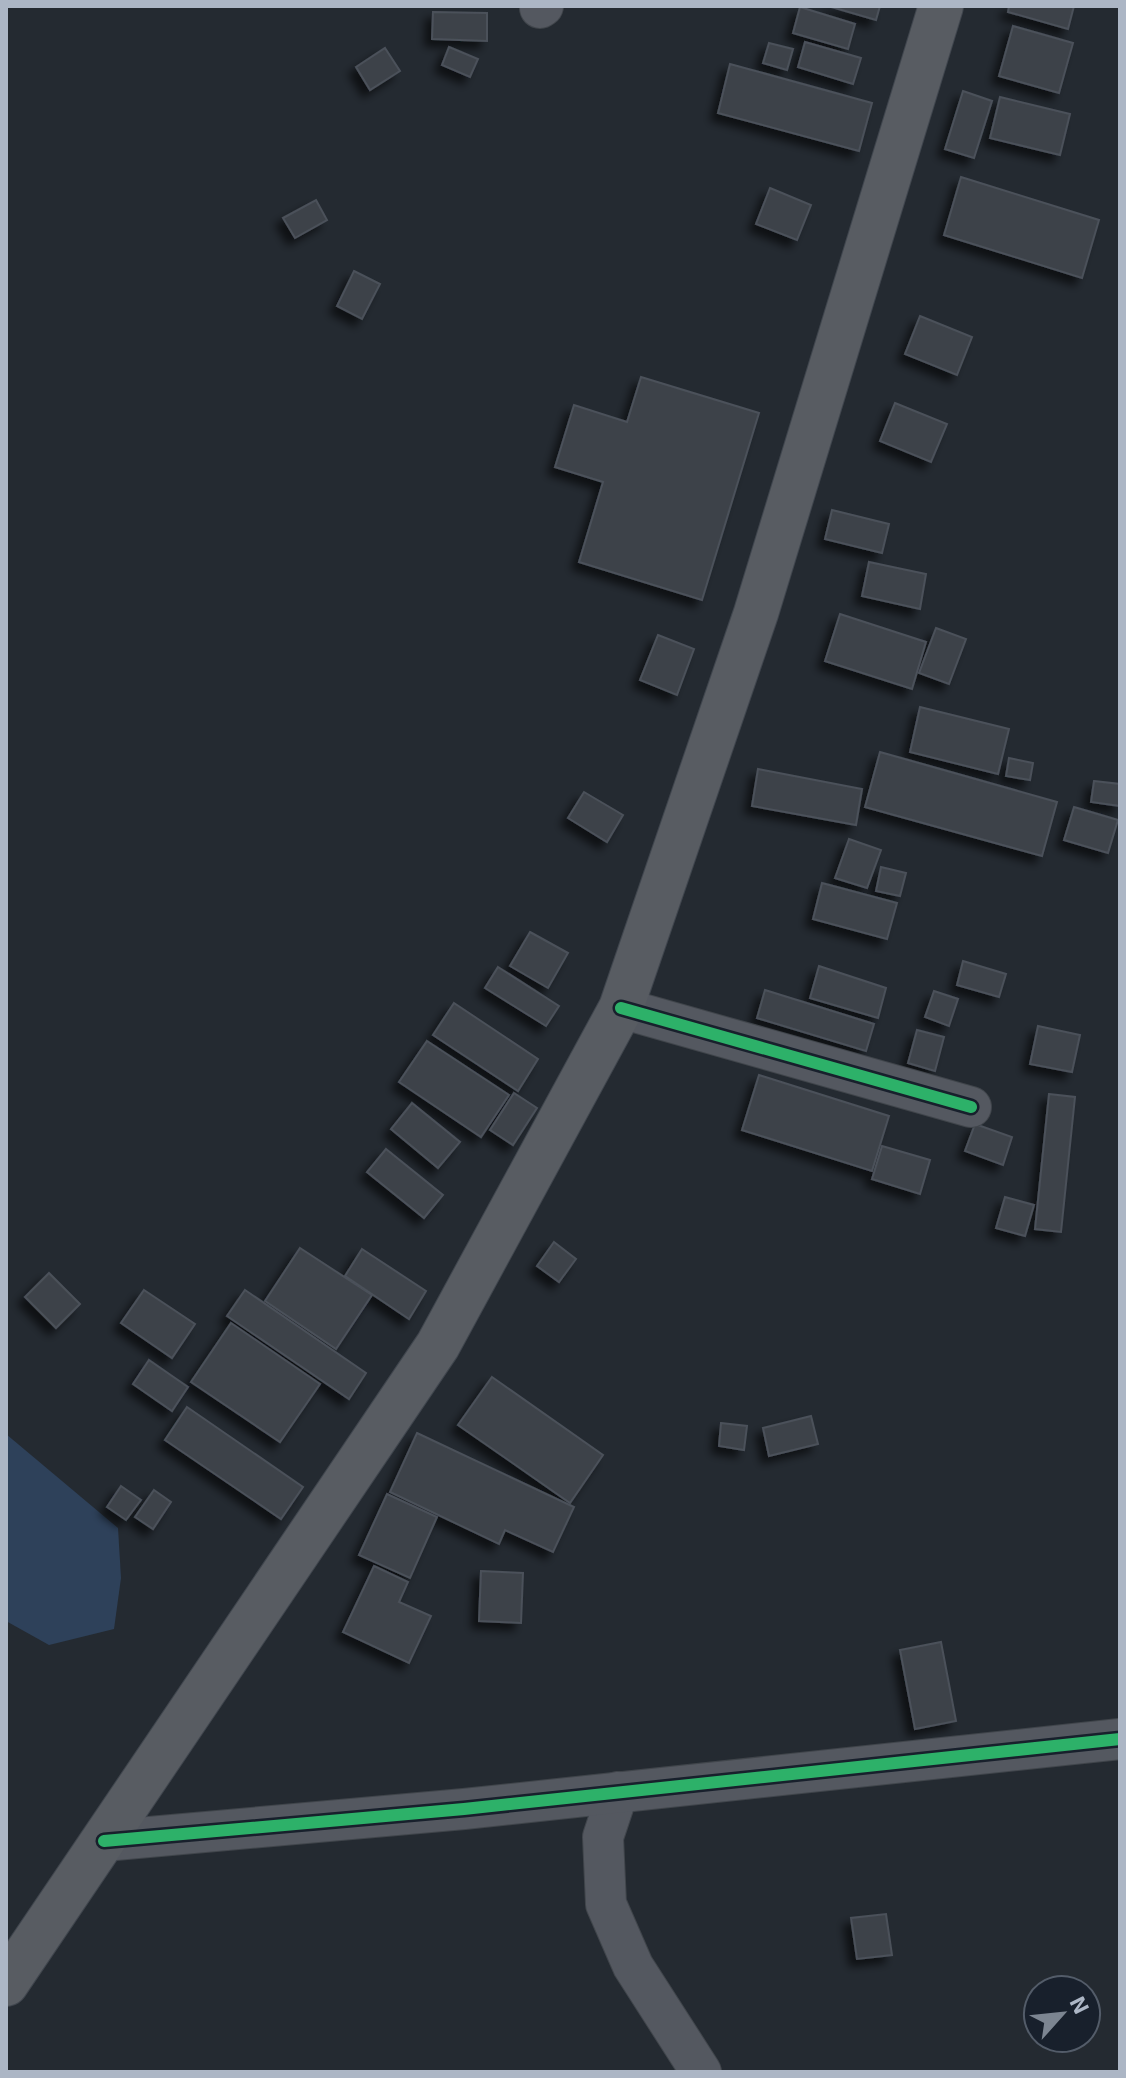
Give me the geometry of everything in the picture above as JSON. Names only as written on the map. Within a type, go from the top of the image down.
[{"type":"highway","points":[[6,1984],[438,1345],[621,1008],[756,613],[941,6]]},
{"type":"street","points":[[621,1008],[971,1107]]},
{"type":"street","points":[[104,1841],[618,1792],[1120,1739]]},
{"type":"street","points":[[618,1792],[603,1837],[606,1904],[633,1966],[701,2072]]},
{"type":"water","points":[[6,1434],[118,1528],[121,1578],[114,1629],[49,1645],[6,1621]]},
{"type":"building","points":[[828,6],[880,6],[876,20]]},
{"type":"building","points":[[1009,6],[1074,6],[1068,29],[1008,12]]},
{"type":"building","points":[[800,7],[855,24],[848,49],[793,33]]},
{"type":"building","points":[[433,12],[487,13],[487,41],[432,39]]},
{"type":"building","points":[[1013,26],[1073,43],[1059,93],[999,76]]},
{"type":"building","points":[[805,42],[861,58],[853,84],[798,67]]},
{"type":"building","points":[[769,43],[793,49],[787,70],[763,63]]},
{"type":"building","points":[[449,47],[478,59],[470,77],[442,65]]},
{"type":"building","points":[[385,48],[400,71],[370,90],[356,67]]},
{"type":"building","points":[[730,64],[872,103],[859,151],[718,113]]},
{"type":"building","points":[[963,91],[992,101],[974,158],[945,149]]},
{"type":"building","points":[[1000,97],[1070,114],[1060,155],[990,138]]},
{"type":"building","points":[[961,177],[1099,220],[1082,278],[944,235]]},
{"type":"building","points":[[770,188],[811,205],[797,240],[756,224]]},
{"type":"building","points":[[316,200],[327,220],[295,238],[283,218]]},
{"type":"building","points":[[354,271],[380,284],[362,319],[337,306]]},
{"type":"building","points":[[920,316],[972,337],[957,375],[905,354]]},
{"type":"building","points":[[641,377],[759,413],[702,600],[579,562],[603,482],[555,467],[574,405],[627,422]]},
{"type":"building","points":[[895,403],[947,424],[931,462],[880,441]]},
{"type":"building","points":[[832,510],[889,524],[882,553],[825,539]]},
{"type":"building","points":[[869,562],[926,574],[920,609],[862,596]]},
{"type":"building","points":[[840,614],[926,642],[912,689],[825,661]]},
{"type":"building","points":[[936,628],[966,639],[949,684],[919,673]]},
{"type":"building","points":[[658,635],[694,649],[677,695],[640,680]]},
{"type":"building","points":[[920,707],[1009,729],[998,774],[910,752]]},
{"type":"building","points":[[880,752],[1057,802],[1042,856],[865,807]]},
{"type":"building","points":[[1009,758],[1033,763],[1030,780],[1006,776]]},
{"type":"building","points":[[758,769],[862,789],[856,825],[752,806]]},
{"type":"building","points":[[1094,781],[1120,784],[1120,806],[1091,802]]},
{"type":"building","points":[[584,792],[623,815],[607,842],[568,818]]},
{"type":"building","points":[[1074,807],[1118,820],[1108,853],[1064,840]]},
{"type":"building","points":[[849,839],[881,850],[867,888],[835,878]]},
{"type":"building","points":[[881,867],[906,873],[900,896],[876,891]]},
{"type":"building","points":[[822,883],[897,903],[887,939],[813,919]]},
{"type":"building","points":[[530,932],[568,953],[548,988],[510,966]]},
{"type":"building","points":[[963,961],[1006,974],[999,997],[957,985]]},
{"type":"building","points":[[819,966],[886,988],[878,1018],[810,998]]},
{"type":"building","points":[[498,967],[559,1006],[546,1026],[485,988]]},
{"type":"building","points":[[765,990],[874,1024],[866,1051],[757,1018]]},
{"type":"building","points":[[934,991],[958,999],[949,1026],[925,1017]]},
{"type":"building","points":[[454,1003],[538,1059],[518,1091],[433,1035]]},
{"type":"building","points":[[1038,1026],[1080,1035],[1072,1072],[1030,1064]]},
{"type":"building","points":[[917,1030],[944,1037],[935,1071],[908,1063]]},
{"type":"building","points":[[427,1041],[509,1095],[481,1137],[399,1082]]},
{"type":"building","points":[[759,1075],[889,1116],[872,1171],[742,1130]]},
{"type":"building","points":[[514,1093],[537,1108],[513,1145],[490,1130]]},
{"type":"building","points":[[1049,1094],[1075,1097],[1061,1232],[1035,1229]]},
{"type":"building","points":[[412,1103],[460,1142],[438,1168],[391,1129]]},
{"type":"building","points":[[975,1124],[1012,1137],[1003,1165],[965,1151]]},
{"type":"building","points":[[882,1146],[930,1160],[920,1194],[872,1179]]},
{"type":"building","points":[[386,1149],[443,1195],[424,1218],[367,1172]]},
{"type":"building","points":[[1005,1197],[1034,1205],[1025,1236],[996,1228]]},
{"type":"building","points":[[554,1242],[576,1259],[559,1282],[537,1266]]},
{"type":"building","points":[[300,1248],[372,1295],[336,1349],[265,1301]]},
{"type":"building","points":[[362,1249],[426,1291],[409,1319],[345,1276]]},
{"type":"building","points":[[49,1273],[80,1304],[56,1328],[25,1297]]},
{"type":"building","points":[[144,1290],[195,1324],[172,1358],[121,1323]]},
{"type":"building","points":[[245,1290],[366,1373],[349,1399],[227,1316]]},
{"type":"building","points":[[231,1323],[320,1384],[280,1442],[191,1382]]},
{"type":"building","points":[[149,1360],[188,1387],[172,1411],[133,1384]]},
{"type":"building","points":[[492,1377],[603,1455],[570,1503],[458,1425]]},
{"type":"building","points":[[187,1407],[303,1487],[281,1519],[165,1440]]},
{"type":"building","points":[[811,1416],[818,1444],[769,1456],[763,1428]]},
{"type":"building","points":[[721,1423],[747,1426],[744,1450],[719,1446]]},
{"type":"building","points":[[417,1433],[574,1507],[553,1552],[505,1530],[499,1544],[390,1492]]},
{"type":"building","points":[[121,1486],[141,1500],[126,1520],[107,1507]]},
{"type":"building","points":[[154,1490],[171,1502],[153,1529],[135,1517]]},
{"type":"building","points":[[387,1494],[437,1517],[410,1578],[359,1555]]},
{"type":"building","points":[[374,1566],[408,1582],[399,1602],[431,1616],[409,1663],[343,1632]]},
{"type":"building","points":[[481,1571],[523,1573],[521,1623],[479,1621]]},
{"type":"building","points":[[941,1642],[956,1721],[915,1729],[900,1650]]},
{"type":"building","points":[[886,1914],[892,1955],[857,1959],[851,1918]]},
{"type":"cycle path","points":[[621,1008],[971,1107]]},
{"type":"cycle path","points":[[104,1841],[464,1809],[1120,1739]]}]
